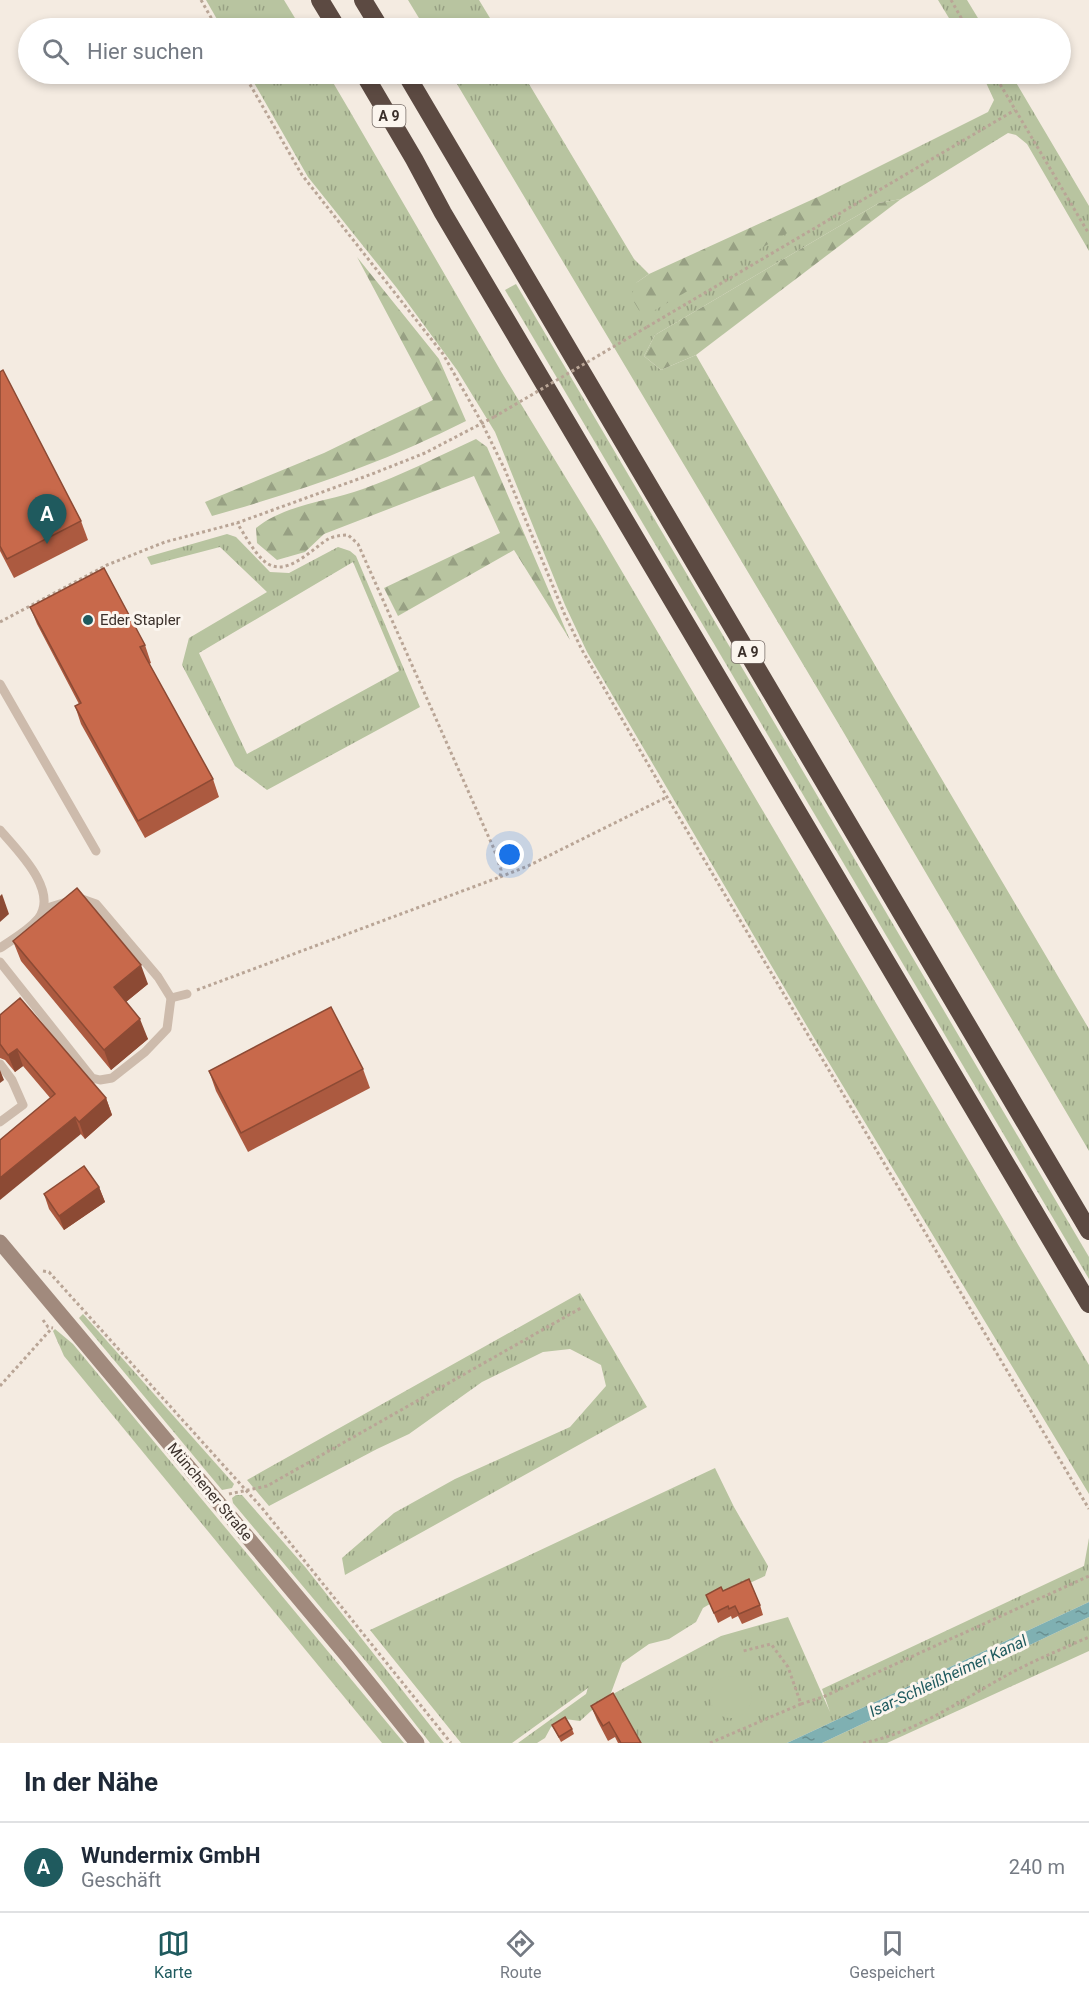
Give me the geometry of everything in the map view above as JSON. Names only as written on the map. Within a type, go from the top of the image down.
[{"type":"highway","points":[[320,0],[331,18]]},
{"type":"highway","points":[[366,3],[374,18]]},
{"type":"highway","name":"A 9","points":[[370,84],[449,224],[1089,1304]]},
{"type":"highway","name":"A 9","points":[[412,84],[1089,1231]]},
{"type":"main road","name":"Münchener Straße","points":[[0,1242],[417,1743]]},
{"type":"lane","points":[[0,684],[96,851]]},
{"type":"lane","points":[[0,830],[37,874],[45,898],[44,909],[38,920],[0,948]]},
{"type":"lane","points":[[0,962],[92,1078],[100,1080],[112,1078],[146,1052],[167,1029],[171,998],[158,977],[96,904],[79,898],[44,909]]},
{"type":"lane","points":[[171,998],[188,994]]},
{"type":"lane","points":[[0,1064],[12,1080],[23,1105],[0,1122]]},
{"type":"path","points":[[201,0],[211,18]]},
{"type":"path","points":[[951,0],[961,18]]},
{"type":"path","points":[[250,84],[302,175],[442,354],[482,423],[505,470],[564,614],[578,641],[667,797],[1089,1509]]},
{"type":"path","points":[[1000,84],[1089,234]]},
{"type":"path","points":[[0,622],[107,565],[165,542],[237,523],[425,453],[494,417],[1015,110]]},
{"type":"path","points":[[237,523],[265,562],[276,567],[291,564],[303,558],[328,539],[337,536],[348,535],[358,544],[494,849],[501,870],[500,877]]},
{"type":"path","points":[[188,994],[528,866],[667,797]]},
{"type":"path","points":[[49,1272],[245,1490],[451,1743]]},
{"type":"path","points":[[218,1502],[231,1492],[267,1486],[581,1308]]},
{"type":"path","points":[[0,1386],[38,1345],[62,1314]]},
{"type":"path","points":[[710,1743],[801,1704],[823,1697],[1089,1576]]},
{"type":"path","points":[[863,1743],[880,1740],[896,1733],[960,1702],[1011,1672],[1089,1637]]},
{"type":"path","points":[[743,1651],[771,1644],[788,1667],[801,1704]]},
{"type":"green space","points":[[206,0],[284,0],[295,18],[216,18]]},
{"type":"green space","points":[[408,0],[479,0],[490,18],[419,18]]},
{"type":"green space","points":[[938,0],[967,0],[978,18],[949,18]]},
{"type":"green space","points":[[255,84],[334,84],[502,373],[597,529],[1089,1365],[1089,1494],[811,1033],[587,652],[565,605],[495,432],[457,370],[396,287],[308,177]]},
{"type":"green space","points":[[457,84],[529,84],[634,259],[649,274],[636,283],[834,196],[820,196],[988,112],[994,100],[987,84],[1017,84],[1089,206],[1089,251],[1027,144],[1016,135],[1008,133],[901,199],[879,203],[655,335],[644,356],[661,370],[696,355],[1089,1029],[1089,1151],[841,728]]},
{"type":"green space","points":[[820,196],[835,196],[837,204],[643,317],[631,297],[636,283],[649,274]]},
{"type":"green space","points":[[901,199],[696,355],[661,370],[644,356],[655,335],[879,203]]},
{"type":"green space","points":[[357,257],[439,359],[466,421],[404,450],[341,475],[278,497],[212,516],[205,502],[324,453],[433,400]]},
{"type":"green space","points":[[516,284],[1089,1257],[1089,1279],[505,290]]},
{"type":"green space","points":[[476,439],[487,447],[570,640],[514,550],[398,616],[384,588],[500,533],[474,476],[324,534],[305,552],[277,560],[257,543],[256,528],[280,514],[378,484]]},
{"type":"green space","points":[[227,534],[236,537],[270,572],[289,573],[338,547],[350,551],[356,556],[420,707],[267,790],[235,766],[182,665],[189,638],[267,592],[220,547],[151,565],[147,557]],"holes":[[[353,562],[399,671],[247,754],[199,653]]]},
{"type":"green space","points":[[580,1293],[647,1407],[345,1575],[342,1558],[394,1513],[455,1479],[570,1427],[606,1386],[601,1365],[570,1349],[543,1352],[482,1382],[409,1434],[269,1506],[247,1480]]},
{"type":"green space","points":[[83,1314],[234,1484],[232,1488],[222,1490],[79,1318]]},
{"type":"green space","points":[[55,1329],[73,1344],[404,1743],[382,1743],[64,1356],[53,1331]]},
{"type":"green space","points":[[715,1468],[734,1507],[768,1566],[765,1576],[732,1591],[703,1608],[696,1622],[669,1639],[649,1644],[622,1663],[611,1693],[580,1721],[565,1719],[551,1727],[545,1738],[537,1743],[518,1743],[586,1694],[588,1688],[512,1743],[461,1743],[370,1630]]},
{"type":"green space","points":[[242,1495],[306,1568],[444,1743],[430,1743],[374,1671],[233,1503],[232,1498]]},
{"type":"green space","points":[[1089,1538],[1089,1602],[787,1743],[640,1743],[613,1694],[721,1636],[788,1617],[830,1712],[822,1689],[1084,1566]]},
{"type":"green space","points":[[1089,1617],[1089,1651],[887,1743],[822,1743]]},
{"type":"green space","points":[[731,1676],[739,1677],[746,1682],[751,1689],[751,1705],[746,1712],[739,1717],[731,1718],[723,1717],[716,1712],[711,1705],[710,1697],[711,1689],[716,1682],[723,1677]]},
{"type":"water","name":"Isar-Schleißheimer Kanal","points":[[1089,1602],[1089,1617],[822,1743],[787,1743]]},
{"type":"building","points":[[3,370],[81,521],[7,559],[0,546],[0,372]]},
{"type":"building","points":[[104,568],[145,645],[140,647],[213,779],[138,821],[75,706],[81,703],[30,607]]},
{"type":"building","points":[[77,888],[141,965],[114,987],[140,1019],[104,1050],[13,941]]},
{"type":"building","points":[[20,998],[106,1098],[79,1122],[75,1117],[0,1178],[0,1140],[55,1094],[17,1049],[8,1055],[0,1044],[0,1015]]},
{"type":"building","points":[[331,1007],[363,1069],[241,1133],[209,1071]]},
{"type":"building","points":[[84,1166],[99,1187],[59,1216],[44,1194]]},
{"type":"building","points":[[749,1579],[760,1605],[739,1614],[735,1606],[729,1609],[728,1606],[714,1613],[706,1595],[721,1587],[723,1591]]},
{"type":"building","points":[[613,1693],[641,1743],[621,1743],[609,1722],[603,1726],[591,1706]]},
{"type":"building","points":[[565,1717],[572,1729],[559,1737],[552,1725]]},
{"type":"place","name":"Wundermix GmbH","points":[[47,544]]},
{"type":"place","name":"Eder Stapler","points":[[88,620]]}]
